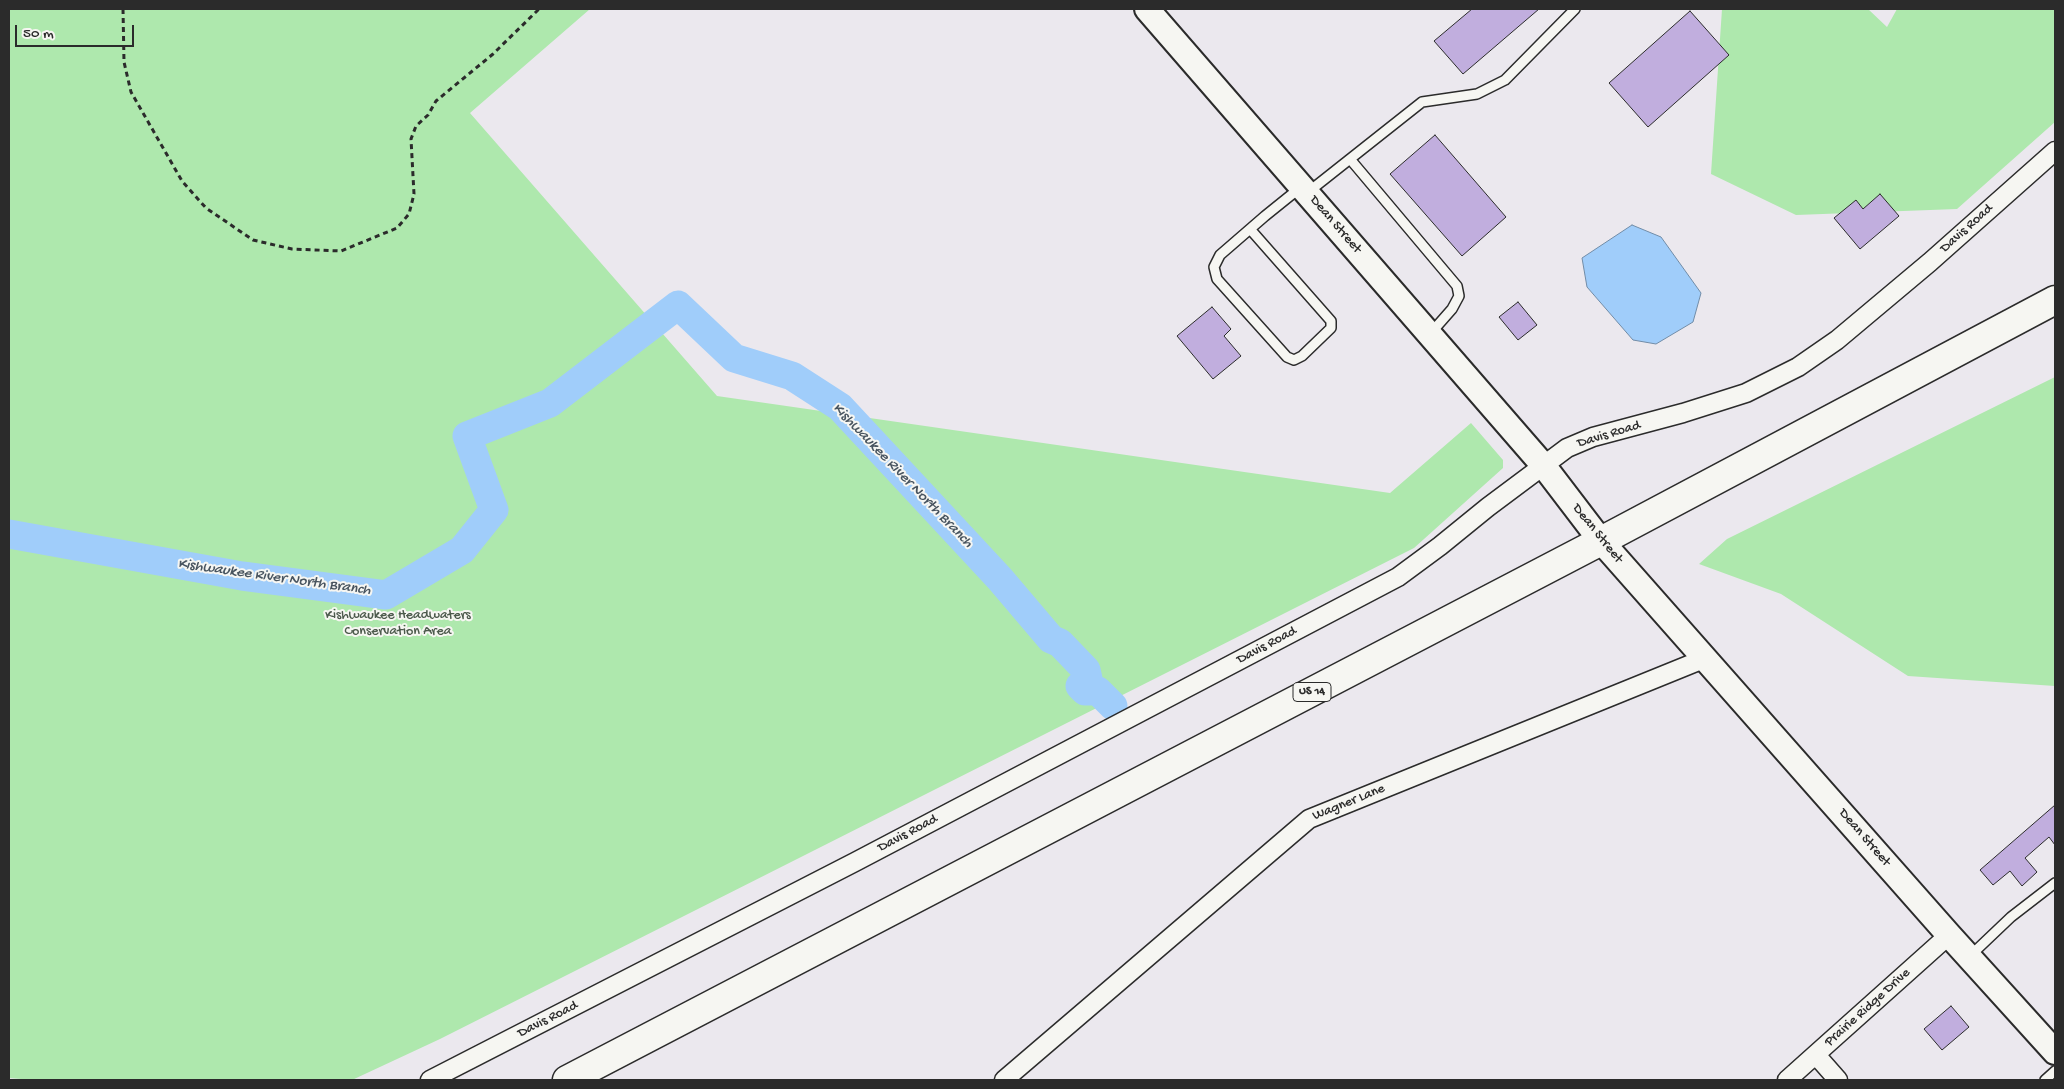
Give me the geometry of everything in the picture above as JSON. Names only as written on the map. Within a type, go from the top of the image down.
[{"type":"main road","name":"US 14","points":[[567,1080],[1601,542],[2055,300]]},
{"type":"street","name":"Dean Street","points":[[1147,9],[1543,465],[1601,542],[2055,1052]]},
{"type":"street","name":"Davis Road","points":[[430,1080],[855,862],[1398,577],[1567,448],[1593,437],[1683,413],[1746,393],[1798,367],[1837,340],[1930,262],[2055,151]]},
{"type":"street","name":"Wagner Lane","points":[[1004,1080],[1308,819],[1706,658]]},
{"type":"street","name":"Prairie Ridge Drive","points":[[1787,1080],[1949,935]]},
{"type":"street","points":[[1816,1055],[1838,1080]]},
{"type":"lane","points":[[1250,229],[1331,321],[1331,328],[1302,356],[1294,360],[1287,358],[1217,279],[1214,267],[1220,255],[1250,229],[1350,159],[1422,102],[1476,94],[1505,80],[1575,9]]},
{"type":"lane","points":[[1350,159],[1456,286],[1459,296],[1430,334]]},
{"type":"lane","points":[[1969,957],[2011,917],[2055,883]]},
{"type":"lane","points":[[2045,1080],[2055,1071]]},
{"type":"path","points":[[123,9],[124,62],[131,92],[164,153],[182,181],[206,208],[253,240],[314,251],[341,251],[397,228],[408,214],[414,194],[411,139],[416,126],[428,115],[436,101],[493,54],[539,9]]},
{"type":"green space","name":"Kishwaukee Headwaters Conservation Area","points":[[9,9],[590,9],[470,113],[717,396],[1390,493],[1471,423],[1503,460],[1503,468],[1414,548],[440,1039],[352,1080],[33,1080],[9,1078]]},
{"type":"green space","points":[[1722,9],[1868,9],[1887,27],[1897,9],[2055,9],[2055,122],[1957,209],[1796,215],[1711,174]]},
{"type":"green space","points":[[2055,377],[2055,686],[1908,676],[1781,594],[1699,564],[1727,539]]},
{"type":"water","points":[[1632,225],[1661,237],[1701,293],[1693,322],[1656,344],[1633,340],[1587,287],[1582,258]]},
{"type":"building","points":[[1472,9],[1539,9],[1463,74],[1434,41]]},
{"type":"building","points":[[1690,11],[1729,55],[1648,127],[1609,83]]},
{"type":"building","points":[[1435,135],[1506,217],[1462,256],[1390,174]]},
{"type":"building","points":[[1880,194],[1899,216],[1860,249],[1834,218],[1856,200],[1863,209]]},
{"type":"building","points":[[1518,302],[1537,325],[1518,340],[1499,317]]},
{"type":"building","points":[[1212,307],[1231,329],[1224,336],[1241,356],[1213,379],[1177,336]]},
{"type":"building","points":[[2055,805],[2055,845],[2049,837],[2025,858],[2037,872],[2022,886],[2010,871],[1993,885],[1980,870]]},
{"type":"building","points":[[1951,1006],[1969,1027],[1942,1050],[1924,1029]]},
{"type":"waterway","name":"Kishwaukee River North Branch","points":[[9,534],[242,576],[386,595],[462,550],[494,510],[467,436],[550,403],[678,305],[734,358],[792,376],[840,407],[1000,579],[1051,639],[1060,643],[1086,670],[1088,679],[1080,686],[1085,691],[1098,691],[1113,706]]}]
